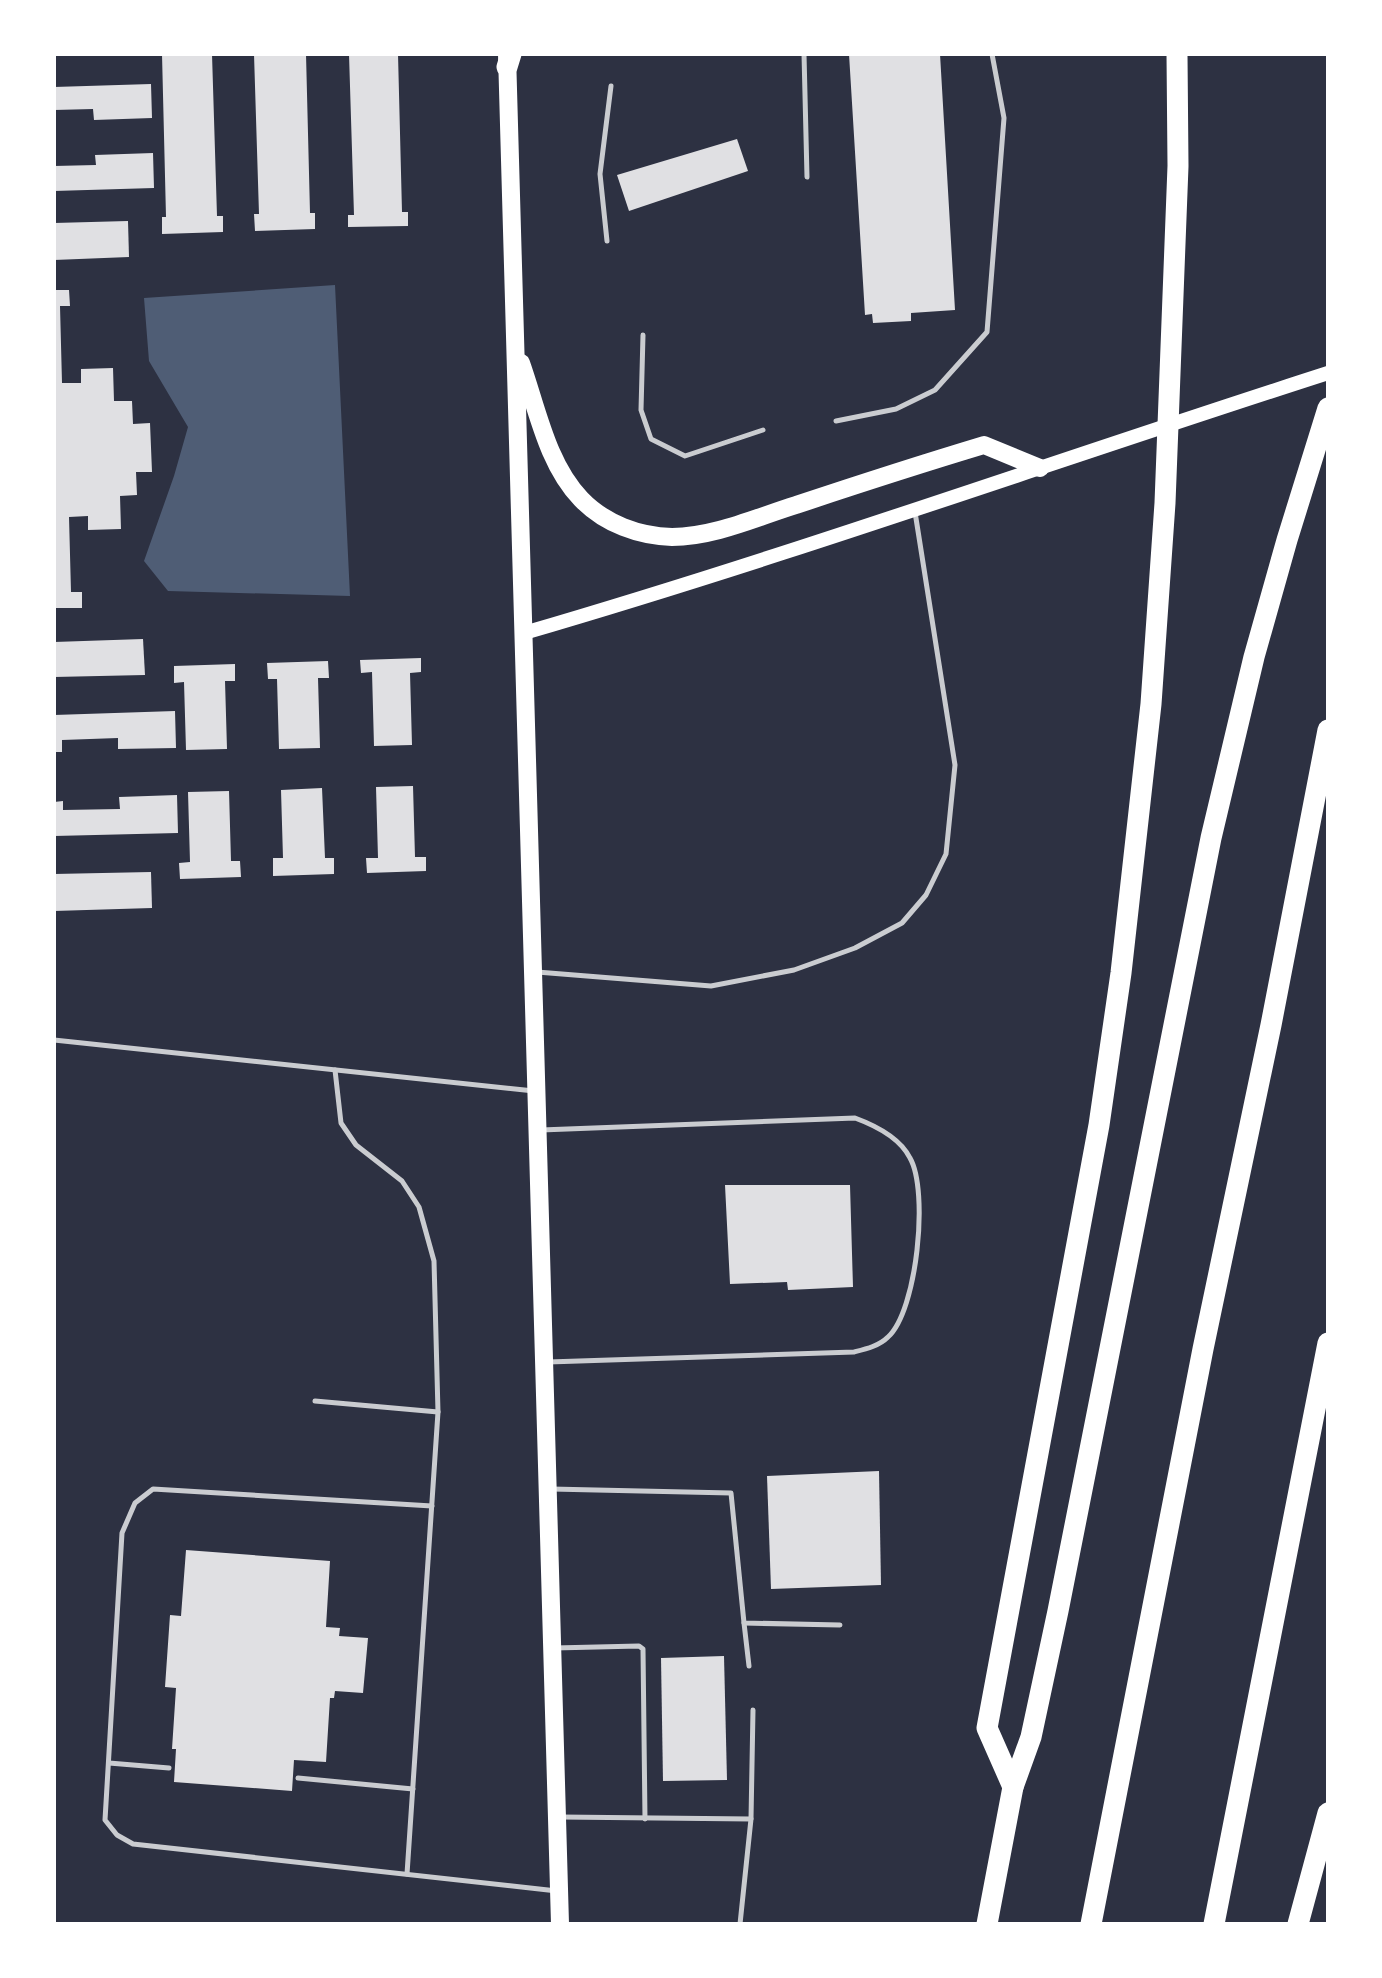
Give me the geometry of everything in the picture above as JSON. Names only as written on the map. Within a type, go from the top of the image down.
[{"type":"highway","points":[[1013,1787],[987,1728],[1097,1138],[1119,986],[1151,704],[1173,335],[1178,166],[1177,54]]},
{"type":"highway","points":[[987,1924],[1013,1787],[1031,1737],[1211,838],[1251,669],[1328,408]]},
{"type":"highway","points":[[1091,1924],[1328,730]]},
{"type":"highway","points":[[1214,1924],[1328,1343]]},
{"type":"highway","points":[[1298,1924],[1328,1813]]},
{"type":"main road","points":[[508,59],[560,1924]]},
{"type":"main road","points":[[515,344],[561,471],[589,507],[634,532],[675,537],[704,533],[984,444],[1040,468]]},
{"type":"main road","points":[[524,633],[639,600],[1328,373]]},
{"type":"lane","points":[[804,54],[807,177]]},
{"type":"lane","points":[[836,421],[896,409],[935,390],[987,332],[1004,118],[992,54]]},
{"type":"lane","points":[[607,241],[600,174],[611,86]]},
{"type":"lane","points":[[643,335],[641,410],[651,439],[685,456],[763,430]]},
{"type":"lane","points":[[533,972],[711,986],[794,970],[855,948],[902,923],[926,895],[946,854],[956,765],[914,510]]},
{"type":"lane","points":[[54,1040],[537,1091]]},
{"type":"lane","points":[[335,1070],[341,1123],[356,1145],[402,1181],[419,1207],[434,1261],[438,1412],[407,1874]]},
{"type":"lane","points":[[538,1130],[855,1118],[874,1125],[910,1156],[917,1174],[919,1200],[919,1236],[910,1291],[902,1317],[889,1337],[873,1347],[854,1352],[545,1362]]},
{"type":"lane","points":[[315,1401],[438,1412]]},
{"type":"lane","points":[[432,1506],[153,1489],[135,1503],[122,1533],[105,1820],[117,1835],[133,1844],[560,1892]]},
{"type":"lane","points":[[548,1489],[732,1493],[749,1666]]},
{"type":"lane","points":[[744,1623],[839,1625]]},
{"type":"lane","points":[[553,1648],[639,1646],[643,1649],[645,1819]]},
{"type":"lane","points":[[740,1924],[751,1819],[753,1710]]},
{"type":"lane","points":[[109,1763],[169,1768]]},
{"type":"lane","points":[[298,1778],[413,1789]]},
{"type":"lane","points":[[558,1817],[751,1819]]},
{"type":"water","points":[[335,285],[350,596],[168,591],[144,561],[188,427],[149,361],[144,298]]},
{"type":"building","points":[[162,54],[212,54],[217,216],[223,216],[223,232],[162,234],[162,217],[166,217]]},
{"type":"building","points":[[254,54],[306,54],[310,213],[315,213],[315,229],[255,231],[254,214],[259,214]]},
{"type":"building","points":[[349,54],[398,54],[402,212],[408,212],[408,226],[348,227],[348,215],[354,215]]},
{"type":"building","points":[[849,54],[940,54],[955,310],[911,313],[911,321],[873,323],[872,314],[865,315]]},
{"type":"building","points":[[151,84],[152,118],[94,120],[93,109],[54,110],[54,87]]},
{"type":"building","points":[[737,139],[748,171],[629,211],[617,175]]},
{"type":"building","points":[[153,153],[154,188],[54,191],[54,166],[96,165],[95,155]]},
{"type":"building","points":[[128,221],[129,257],[54,260],[54,223]]},
{"type":"building","points":[[54,290],[69,290],[70,306],[60,306],[62,383],[81,383],[81,369],[113,368],[114,401],[132,401],[133,424],[150,423],[152,472],[136,472],[137,495],[120,496],[121,529],[88,530],[88,516],[69,517],[71,592],[82,592],[82,608],[54,608]]},
{"type":"building","points":[[143,639],[145,675],[54,677],[54,642]]},
{"type":"building","points":[[421,658],[421,672],[410,673],[412,745],[374,746],[372,672],[361,673],[360,660]]},
{"type":"building","points":[[328,661],[329,678],[318,678],[320,748],[279,749],[277,679],[268,679],[267,663]]},
{"type":"building","points":[[235,664],[235,681],[225,681],[227,749],[186,750],[184,682],[174,683],[174,666]]},
{"type":"building","points":[[175,711],[176,748],[118,749],[118,738],[62,740],[62,752],[54,752],[54,715]]},
{"type":"building","points":[[413,786],[415,857],[426,857],[426,871],[367,873],[366,858],[378,858],[376,787]]},
{"type":"building","points":[[322,788],[325,858],[334,858],[334,874],[273,876],[273,858],[283,858],[281,790]]},
{"type":"building","points":[[229,791],[231,861],[240,861],[241,877],[180,879],[179,863],[190,862],[188,792]]},
{"type":"building","points":[[177,795],[178,833],[54,836],[54,802],[63,801],[63,810],[120,809],[119,797]]},
{"type":"building","points":[[151,872],[152,908],[54,911],[54,874]]},
{"type":"building","points":[[725,1185],[850,1185],[853,1287],[788,1290],[787,1282],[730,1284]]},
{"type":"building","points":[[879,1471],[881,1585],[771,1589],[767,1476]]},
{"type":"building","points":[[186,1550],[330,1561],[326,1627],[340,1628],[339,1636],[368,1638],[363,1693],[335,1691],[334,1698],[330,1698],[326,1762],[294,1760],[292,1791],[174,1782],[176,1749],[172,1749],[176,1688],[165,1687],[170,1615],[181,1616]]},
{"type":"building","points":[[724,1656],[727,1780],[663,1781],[661,1658]]}]
